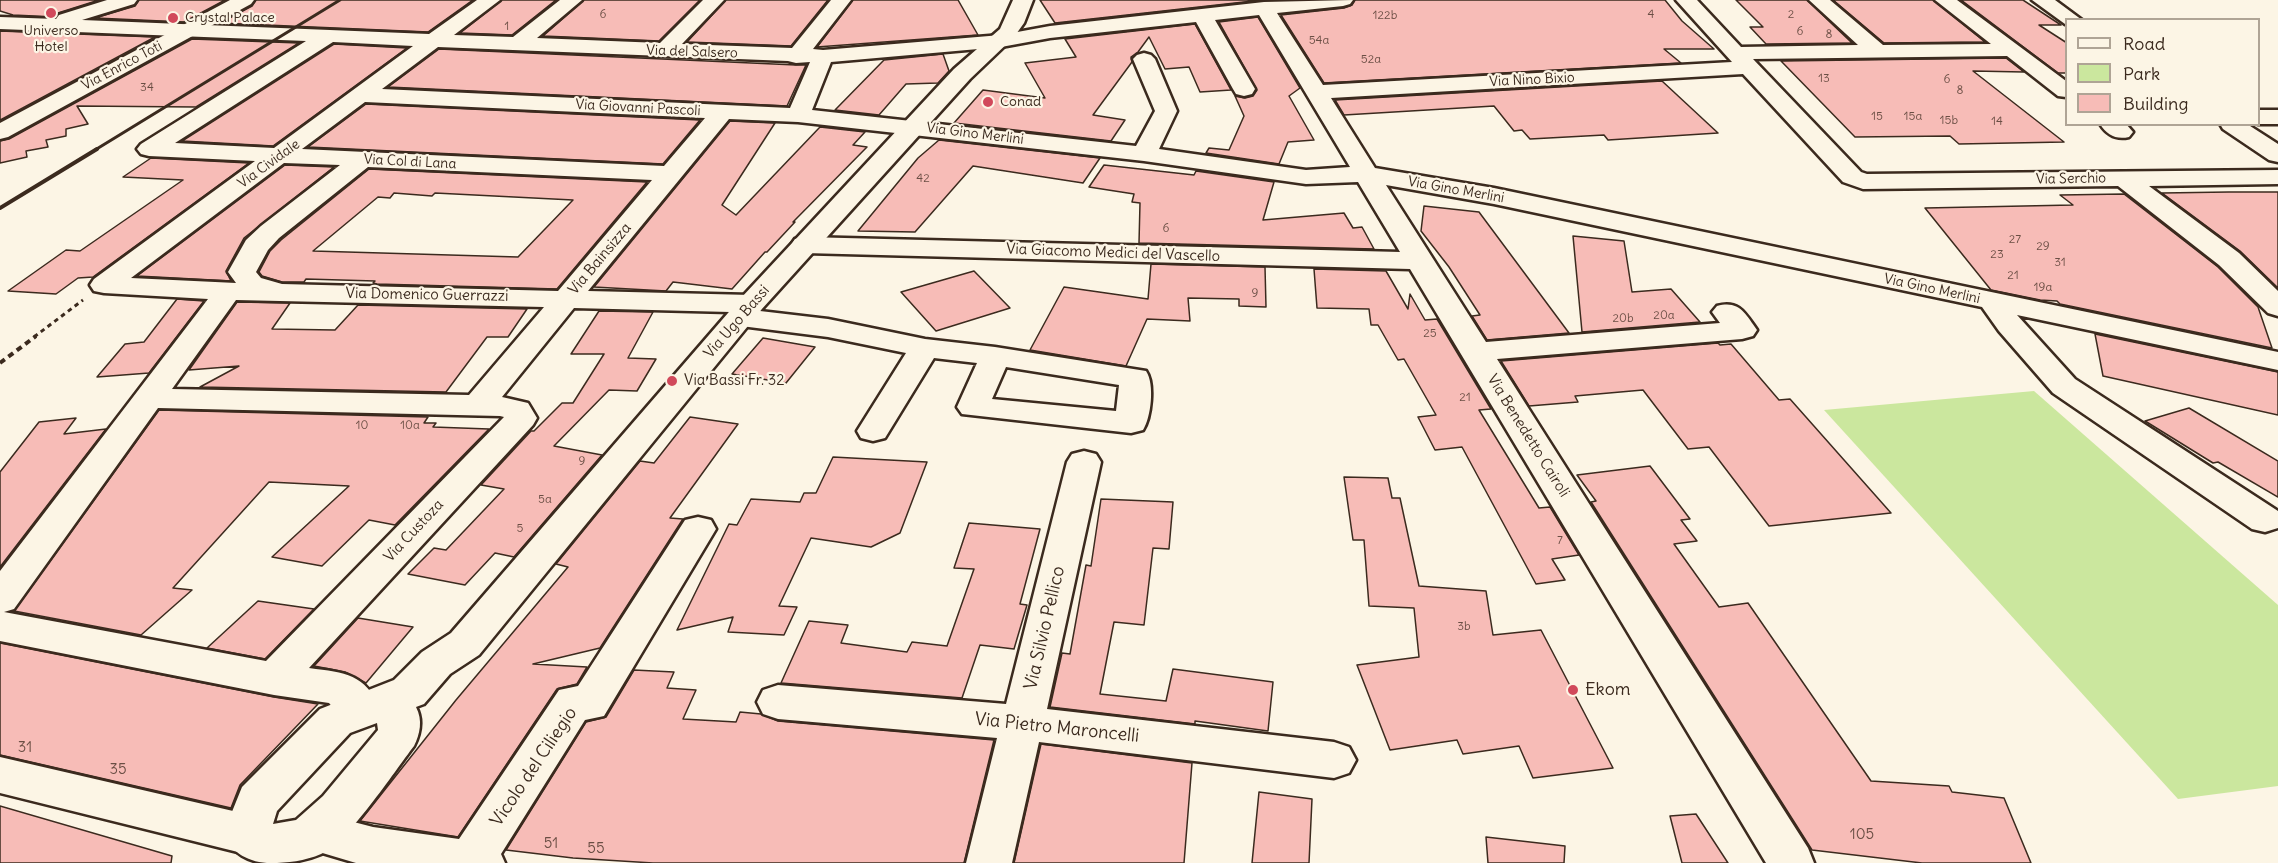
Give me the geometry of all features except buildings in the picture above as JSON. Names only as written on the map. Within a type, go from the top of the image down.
[{"type":"street","points":[[0,37],[127,0]]},
{"type":"street","name":"Via Enrico Toti","points":[[6,125],[244,0]]},
{"type":"street","name":"Via Cividale","points":[[104,285],[490,0]]},
{"type":"street","points":[[516,45],[572,0]]},
{"type":"street","points":[[664,51],[714,0]]},
{"type":"street","points":[[796,57],[841,0]]},
{"type":"street","points":[[1001,41],[1011,28],[1023,0]]},
{"type":"street","points":[[1144,0],[1161,21]]},
{"type":"street","name":"Via del Salsero","points":[[0,23],[796,57],[1001,41],[1274,5],[1343,0]]},
{"type":"street","points":[[1686,0],[1741,60]]},
{"type":"street","points":[[1819,0],[1876,51]]},
{"type":"street","points":[[1945,0],[2065,90]]},
{"type":"street","points":[[2042,0],[2069,18]]},
{"type":"street","name":"Via Benedetto Cairoli","points":[[1274,5],[1317,93],[1791,863]]},
{"type":"street","points":[[1203,16],[1244,88]]},
{"type":"street","name":"Via Col di Lana","points":[[329,36],[149,149],[671,174]]},
{"type":"street","name":"Via Ugo Bassi","points":[[280,846],[339,810],[381,716],[448,678],[465,644],[746,310],[962,74],[1001,41]]},
{"type":"street","name":"Via Nino Bixio","points":[[1317,93],[1876,51],[2012,50]]},
{"type":"street","points":[[798,115],[823,56]]},
{"type":"street","points":[[1144,59],[1166,111],[1144,154]]},
{"type":"street","name":"Via Serchio","points":[[1741,60],[1852,177],[1863,182],[2278,177]]},
{"type":"street","name":"Via Giovanni Pascoli","points":[[363,95],[798,115],[913,127]]},
{"type":"street","name":"Via Bainsizza","points":[[477,406],[723,111]]},
{"type":"street","points":[[2260,117],[2278,117]]},
{"type":"street","points":[[2234,126],[2278,155]]},
{"type":"street","name":"Via Gino Merlini","points":[[913,127],[1144,154],[1305,177],[1368,174],[1494,196],[2278,361]]},
{"type":"street","points":[[278,292],[252,284],[242,272],[256,246],[270,232],[363,159]]},
{"type":"street","points":[[2124,179],[2229,259],[2278,307]]},
{"type":"street","name":"Via Giacomo Medici del Vascello","points":[[805,245],[1420,261]]},
{"type":"street","name":"Via Domenico Guerrazzi","points":[[104,285],[228,291],[567,299],[746,310],[925,348],[995,356],[1135,378],[1131,423],[973,406],[995,356]]},
{"type":"street","points":[[0,598],[228,291]]},
{"type":"street","name":"Via Gino Merlini","points":[[1993,302],[2009,325],[2064,386],[2265,520]]},
{"type":"street","points":[[1476,352],[1742,330],[1727,312]]},
{"type":"street","points":[[873,431],[925,348]]},
{"type":"street","points":[[147,398],[477,406]]},
{"type":"street","name":"Via Custoza","points":[[274,679],[521,418],[517,410],[500,406],[477,406]]},
{"type":"street","name":"Via Silvio Pellico","points":[[989,863],[1084,462]]},
{"type":"street","name":"Vicolo del Ciliegio","points":[[476,862],[574,702],[589,704],[698,529]]},
{"type":"street","points":[[0,626],[274,679],[341,688],[381,716]]},
{"type":"street","name":"Via Pietro Maroncelli","points":[[778,702],[1023,723],[1334,760]]},
{"type":"street","points":[[280,846],[258,801],[335,721],[381,716]]},
{"type":"street","points":[[0,775],[280,846],[373,848],[476,862]]},
{"type":"path","points":[[0,363],[104,285]]},
{"type":"green space","points":[[2034,391],[2278,605],[2278,786],[2178,799],[1824,410]]},
{"type":"railway","points":[[95,150],[340,0]]},
{"type":"railway","points":[[0,208],[97,149]]},
{"type":"place","name":"Universo Hotel","points":[[51,13]]},
{"type":"place","name":"Crystal Palace","points":[[173,18]]},
{"type":"place","name":"Conad","points":[[988,102]]},
{"type":"place","name":"Via Bassi Fr. 32","points":[[672,381]]},
{"type":"place","name":"Ekom","points":[[1573,690]]}]
